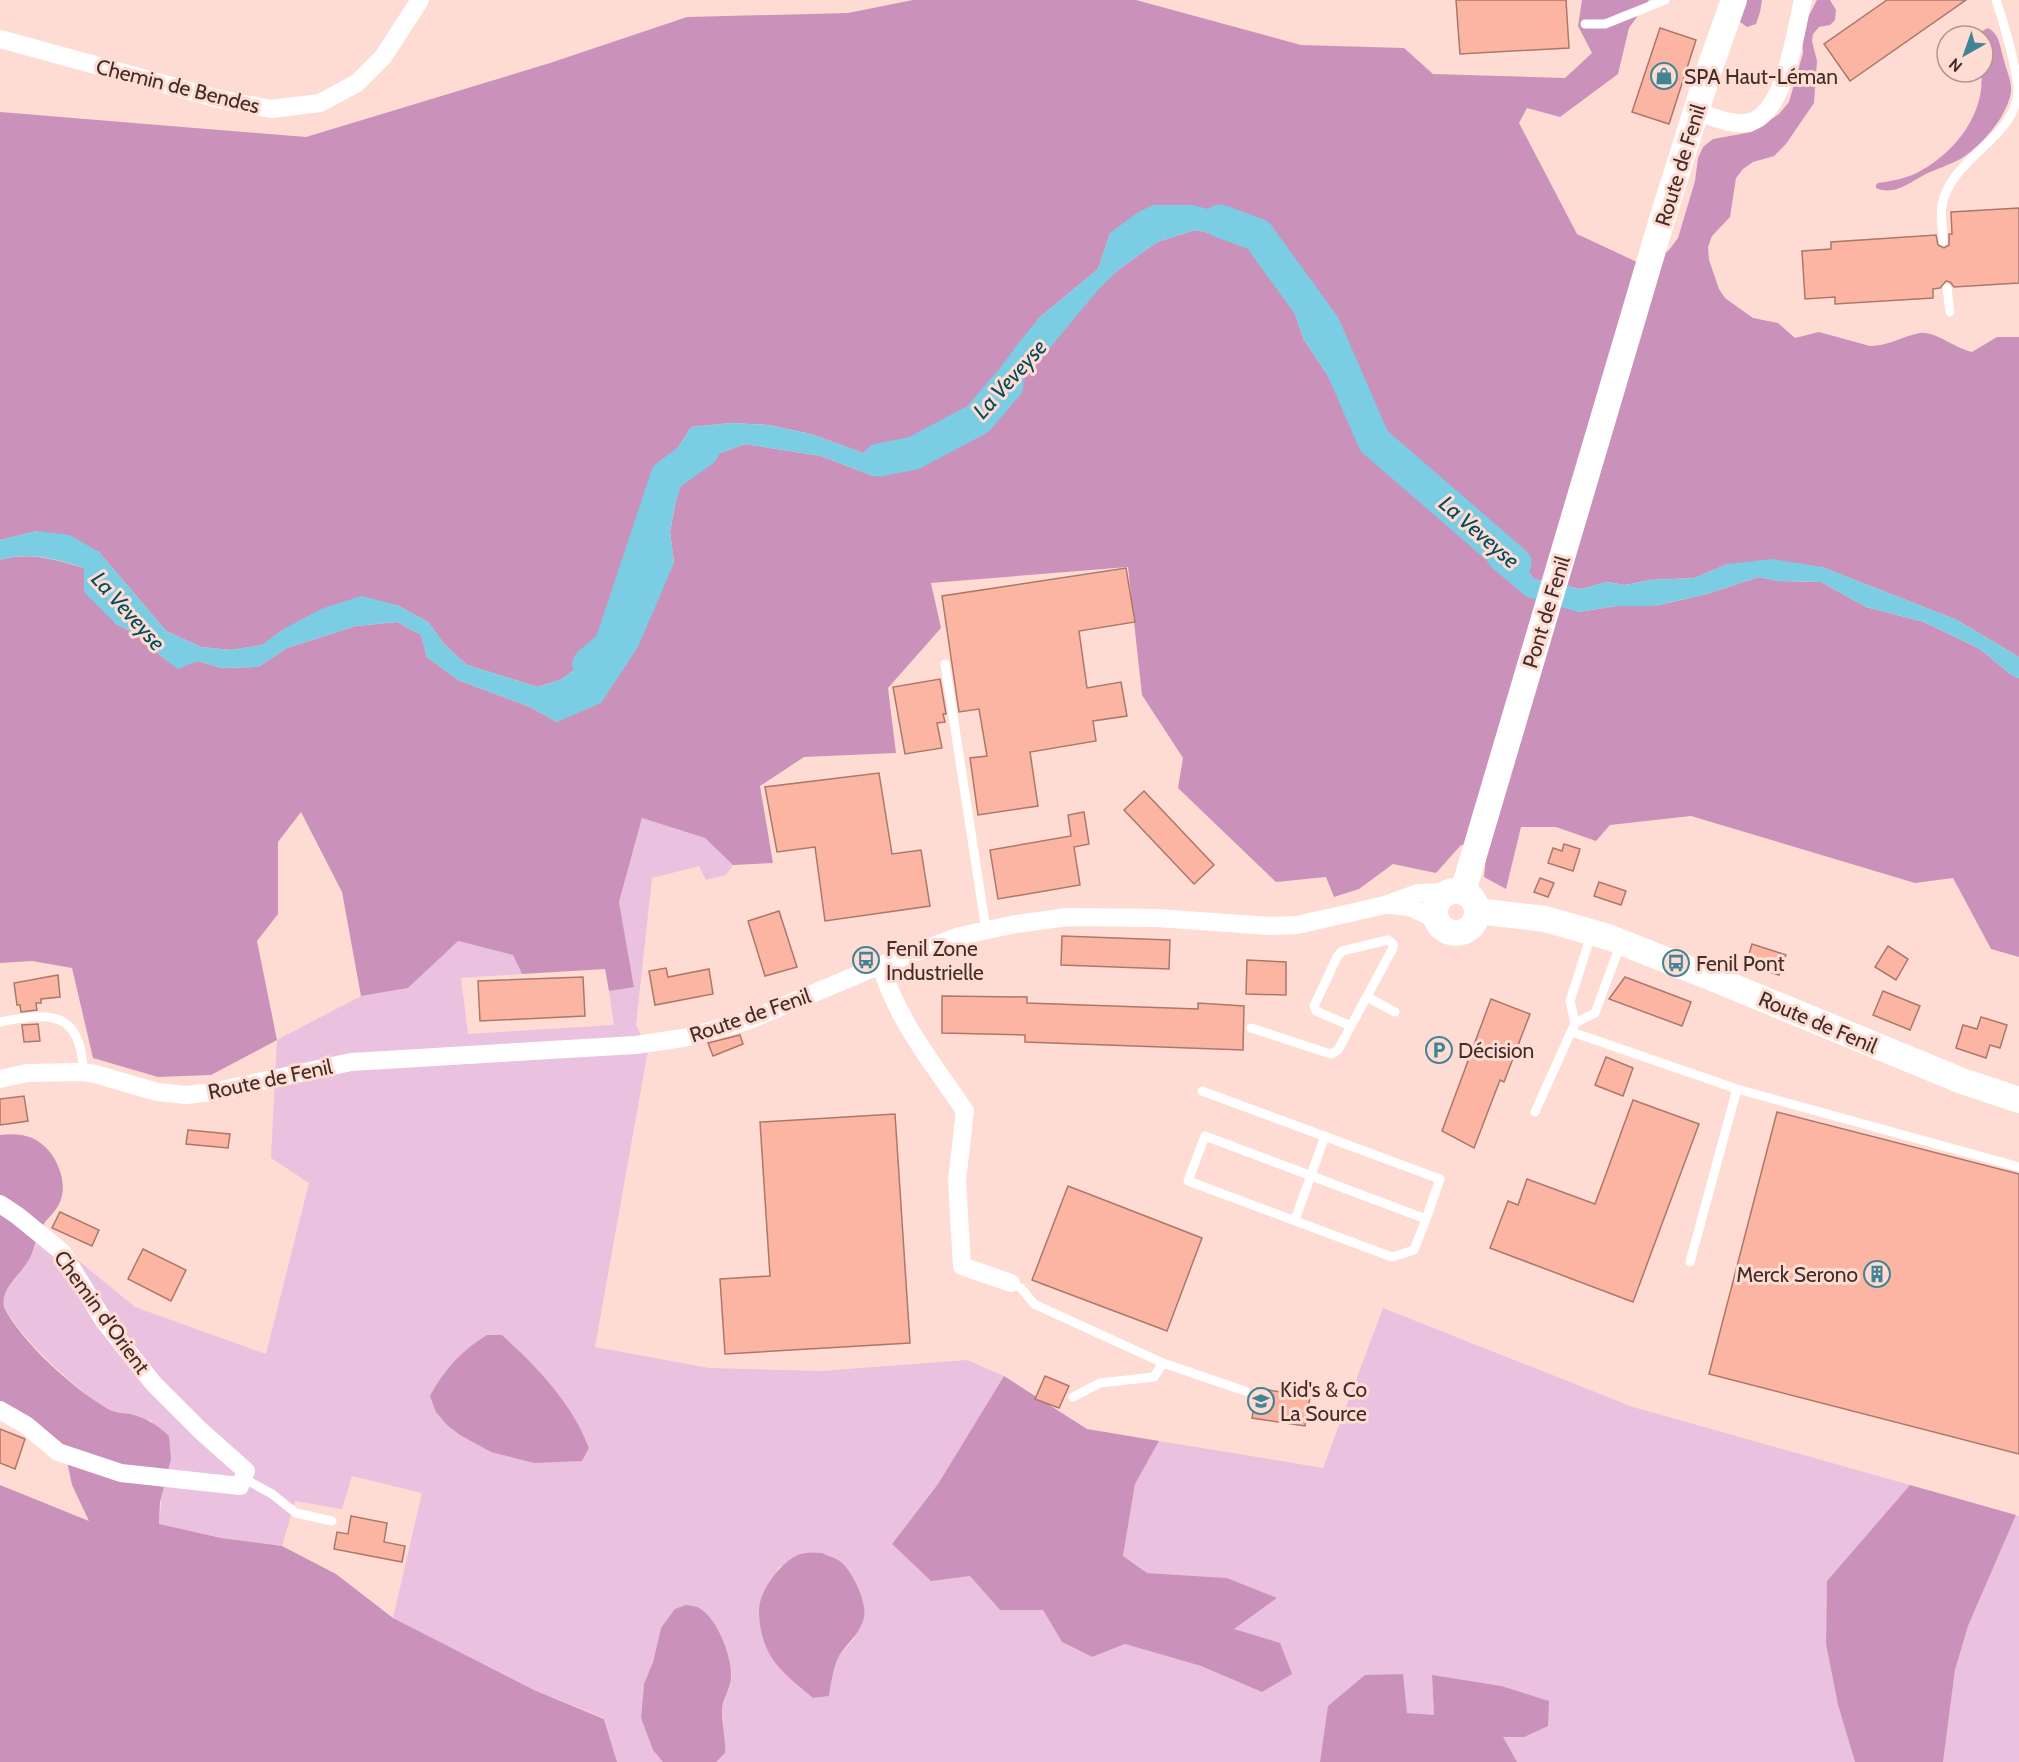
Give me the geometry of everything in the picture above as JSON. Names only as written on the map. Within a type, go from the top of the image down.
[{"type":"street","name":"Chemin de Bendes","points":[[0,39],[219,99],[270,109],[320,103],[357,83],[383,57],[420,0]]},
{"type":"street","name":"Route de Fenil","points":[[1629,332],[1696,112],[1734,0]]},
{"type":"street","points":[[1696,112],[1730,122],[1746,123],[1765,114],[1780,92],[1803,0]]},
{"type":"street","name":"Pont de Fenil","points":[[1463,898],[1629,332]]},
{"type":"street","name":"Route de Fenil","points":[[0,1079],[27,1073],[83,1072],[157,1092],[186,1095],[212,1092],[351,1062],[635,1045],[702,1034],[747,1021],[881,965],[960,936],[1016,924],[1067,917],[1157,918],[1270,926],[1297,925],[1384,906],[1418,893],[1463,898],[1621,942],[1962,1081],[2019,1100]]},
{"type":"street","points":[[1463,898],[1473,924],[1462,932],[1448,931],[1437,920],[1437,905],[1440,899],[1463,898]]},
{"type":"street","name":"Route de Fenil","points":[[1384,906],[1410,907],[1437,920]]},
{"type":"street","points":[[881,965],[887,987],[913,1035],[965,1111],[957,1181],[962,1266],[1011,1283]]},
{"type":"street","name":"Chemin d'Orient","points":[[0,1204],[62,1252],[104,1321],[153,1383],[201,1431],[246,1471],[243,1478]]},
{"type":"street","points":[[0,1410],[26,1425],[58,1452],[121,1473],[240,1486],[243,1478]]},
{"type":"lane","points":[[1586,24],[1605,24],[1665,0]]},
{"type":"lane","points":[[1943,242],[1941,206],[1952,180],[2009,120],[2019,92],[1996,0]]},
{"type":"lane","points":[[1947,288],[1950,312]]},
{"type":"lane","points":[[945,664],[986,930]]},
{"type":"lane","points":[[1574,1028],[1570,1000],[1592,933]]},
{"type":"lane","points":[[1251,1028],[1331,1054],[1338,1050],[1367,997],[1393,948],[1393,944],[1388,940],[1342,951],[1314,1006],[1316,1011],[1351,1026]]},
{"type":"lane","points":[[1534,1112],[1574,1028],[1594,1012],[1621,942]]},
{"type":"lane","points":[[1367,997],[1395,1012]]},
{"type":"lane","points":[[0,1022],[46,1016],[60,1019],[71,1029],[80,1044],[83,1072]]},
{"type":"lane","points":[[1574,1028],[1737,1089],[2019,1167]]},
{"type":"lane","points":[[1962,1081],[2019,1111]]},
{"type":"lane","points":[[1690,1262],[1737,1089]]},
{"type":"lane","points":[[1202,1091],[1440,1179],[1426,1219],[1414,1250],[1392,1257],[1188,1180],[1205,1136],[1426,1219]]},
{"type":"lane","points":[[1295,1220],[1325,1136]]},
{"type":"lane","points":[[1011,1283],[1021,1288],[1034,1304],[1163,1363],[1245,1391]]},
{"type":"lane","points":[[1073,1397],[1100,1383],[1154,1377],[1163,1363]]},
{"type":"lane","name":"Chemin d'Orient","points":[[243,1478],[272,1494],[296,1514],[332,1521]]},
{"type":"shaded area","points":[[913,0],[1136,0],[1301,45],[1404,48],[1433,74],[1565,78],[1592,53],[1578,26],[1582,0],[1649,0],[1629,28],[1618,74],[1560,117],[1527,108],[1519,123],[1577,234],[1639,263],[1657,259],[1669,250],[1678,238],[1695,181],[1698,158],[1703,147],[1713,139],[1752,132],[1779,114],[1789,102],[1803,53],[1802,36],[1805,23],[1817,0],[1830,0],[1836,10],[1835,20],[1830,25],[1819,27],[1813,34],[1812,41],[1817,61],[1814,103],[1786,144],[1774,156],[1753,162],[1736,178],[1730,217],[1712,236],[1708,247],[1709,260],[1719,289],[1725,298],[1753,318],[1778,323],[1795,338],[1819,332],[1870,346],[1926,333],[1972,352],[1997,337],[2019,337],[2019,657],[1957,620],[1822,567],[1728,564],[1694,578],[1650,580],[1625,585],[1607,582],[1581,589],[1534,579],[1508,544],[1483,530],[1475,540],[1578,612],[1617,606],[1655,606],[1707,594],[1759,577],[1778,581],[1821,582],[1866,607],[1924,622],[1980,649],[2010,674],[2019,678],[2019,957],[1991,949],[1953,878],[1915,883],[1691,816],[1610,825],[1596,841],[1556,827],[1521,827],[1506,889],[1484,877],[1487,846],[1461,845],[1436,873],[1393,864],[1359,889],[1334,897],[1326,877],[1276,882],[1178,788],[1183,758],[1142,695],[1128,567],[931,583],[941,628],[888,688],[896,753],[804,757],[760,786],[773,863],[733,865],[705,838],[642,818],[619,902],[634,987],[609,991],[605,969],[522,974],[513,955],[458,941],[408,988],[361,996],[342,892],[301,812],[278,842],[278,914],[257,941],[277,1040],[211,1075],[158,1077],[93,1058],[72,968],[32,961],[0,963],[0,560],[32,556],[84,568],[116,624],[144,638],[163,658],[178,668],[198,661],[222,668],[258,667],[287,648],[356,626],[397,622],[421,635],[427,657],[458,680],[530,707],[557,722],[674,563],[670,532],[680,479],[715,455],[745,444],[821,456],[873,476],[917,469],[997,407],[1023,380],[1098,289],[1118,270],[1157,242],[1195,230],[1229,237],[1259,253],[1288,295],[1304,340],[1367,434],[1358,368],[1324,326],[1258,235],[1237,216],[1110,233],[1098,269],[1040,317],[992,379],[978,419],[914,453],[866,454],[811,434],[769,425],[731,423],[691,427],[676,451],[652,521],[640,579],[623,622],[587,660],[562,679],[538,687],[467,665],[445,645],[428,622],[397,605],[282,630],[263,645],[231,650],[201,647],[166,631],[99,552],[37,531],[0,540],[0,112],[306,137],[550,63],[687,17],[848,13]]},
{"type":"shaded area","points":[[1741,0],[1762,0],[1756,24],[1747,27],[1740,22]]},
{"type":"shaded area","points":[[1995,34],[2011,84],[2011,92],[2009,101],[1993,130],[1978,146],[1953,163],[1895,190],[1876,188],[1878,183],[1912,175],[1922,170],[1946,152],[1966,129],[1973,116],[1979,102],[1981,84],[1995,84]]},
{"type":"shaded area","points":[[642,818],[705,838],[733,865],[726,875],[706,880],[699,866],[652,878],[636,1025],[648,1050],[595,1347],[709,1368],[821,1371],[967,1360],[1004,1376],[938,1484],[892,1544],[931,1581],[970,1575],[1000,1610],[1043,1609],[1062,1642],[1091,1657],[1125,1644],[1201,1666],[1262,1692],[1291,1674],[1234,1629],[1276,1598],[1227,1578],[1147,1573],[1123,1556],[1135,1484],[1159,1441],[1323,1468],[1383,1308],[1633,1407],[1910,1485],[1827,1581],[1826,1644],[1838,1705],[1855,1762],[1517,1762],[1502,1737],[1524,1737],[1432,1675],[1434,1716],[1406,1713],[1402,1674],[1365,1676],[1323,1746],[1320,1762],[716,1762],[725,1741],[722,1707],[732,1676],[714,1623],[661,1628],[653,1662],[644,1684],[641,1718],[653,1750],[663,1762],[617,1762],[604,1718],[534,1690],[393,1618],[422,1493],[352,1476],[342,1509],[295,1501],[282,1546],[221,1538],[159,1525],[162,1492],[152,1421],[112,1411],[81,1390],[29,1340],[14,1323],[5,1307],[2,1295],[4,1290],[10,1280],[30,1259],[40,1229],[135,1307],[266,1354],[309,1183],[271,1158],[277,1040],[361,996],[408,988],[457,941],[513,955],[522,974],[461,978],[468,1034],[614,1025],[609,991],[634,986],[619,902]],"holes":[[[502,1335],[541,1373],[573,1416],[589,1448],[582,1461],[514,1457],[506,1454]],[[841,1562],[853,1578],[861,1597],[854,1639],[839,1656],[829,1696],[813,1698],[781,1668],[768,1651],[759,1607],[779,1567]]]},
{"type":"shaded area","points":[[0,1135],[27,1136],[44,1146],[56,1162],[63,1189],[60,1202],[41,1228],[30,1258],[5,1293],[4,1307],[12,1321],[36,1350],[80,1390],[108,1409],[147,1420],[169,1436],[171,1459],[160,1502],[159,1524],[221,1538],[282,1546],[336,1574],[393,1618],[534,1690],[604,1719],[617,1762],[0,1762],[0,1485],[89,1521],[72,1485],[67,1461],[0,1410]]},
{"type":"shaded area","points":[[487,1335],[502,1335],[541,1373],[563,1401],[582,1431],[589,1448],[582,1461],[534,1463],[491,1452],[460,1435],[436,1412],[430,1396],[441,1378],[461,1354]]},
{"type":"shaded area","points":[[1004,1376],[1087,1429],[1159,1441],[1135,1484],[1123,1556],[1147,1573],[1227,1578],[1277,1598],[1234,1629],[1280,1643],[1292,1674],[1262,1692],[1201,1666],[1125,1644],[1092,1657],[1062,1642],[1043,1610],[1000,1610],[970,1576],[931,1581],[892,1544],[938,1484]]},
{"type":"shaded area","points":[[1910,1485],[2016,1515],[1968,1626],[1955,1670],[1943,1762],[1855,1762],[1838,1705],[1826,1644],[1827,1581]]},
{"type":"shaded area","points":[[2016,1515],[2019,1516],[2019,1762],[1943,1762],[1955,1670],[1968,1626]]},
{"type":"shaded area","points":[[822,1553],[840,1561],[850,1574],[861,1596],[864,1617],[860,1628],[839,1656],[832,1676],[829,1696],[813,1698],[788,1677],[772,1658],[766,1647],[760,1625],[759,1610],[763,1594],[778,1570],[801,1554]]},
{"type":"shaded area","points":[[686,1605],[695,1606],[706,1613],[723,1640],[730,1661],[731,1679],[722,1710],[725,1753],[716,1762],[663,1762],[653,1750],[641,1718],[644,1684],[653,1662],[661,1628],[675,1609]]},
{"type":"shaded area","points":[[1403,1674],[1407,1713],[1434,1715],[1432,1675],[1501,1686],[1549,1701],[1548,1726],[1524,1737],[1503,1737],[1517,1762],[1320,1762],[1328,1706],[1365,1675]]},
{"type":"water","points":[[1153,205],[1192,205],[1237,216],[1258,235],[1324,326],[1358,368],[1374,409],[1375,431],[1367,434],[1304,340],[1288,295],[1259,254],[1229,237],[1195,230],[1157,242],[1118,270],[1098,290],[1023,380],[997,407],[954,447],[917,469],[873,476],[821,456],[745,444],[715,455],[680,479],[670,532],[674,563],[638,647],[601,703],[557,722],[530,707],[458,680],[427,657],[421,635],[397,622],[356,626],[287,648],[258,667],[222,668],[198,661],[178,669],[163,658],[144,638],[116,624],[84,592],[84,568],[32,556],[0,560],[0,540],[37,531],[70,535],[99,552],[166,631],[201,647],[231,650],[262,645],[282,630],[321,609],[361,596],[397,605],[428,622],[445,645],[467,665],[538,687],[562,679],[587,660],[623,622],[640,579],[652,521],[676,451],[691,427],[731,423],[769,425],[811,434],[866,454],[914,453],[978,419],[992,379],[1020,341],[1040,317],[1098,269],[1110,233],[1137,213]]},
{"type":"water","points":[[1483,530],[1508,544],[1534,579],[1581,589],[1607,582],[1625,585],[1650,580],[1694,578],[1728,564],[1772,559],[1822,567],[1957,620],[2019,657],[2019,678],[2010,674],[1980,649],[1924,622],[1866,607],[1821,582],[1778,581],[1759,577],[1707,594],[1655,606],[1617,606],[1578,612],[1527,597],[1491,567],[1474,540]]},
{"type":"building","points":[[1456,0],[1566,0],[1569,48],[1460,54]]},
{"type":"building","points":[[1887,0],[1966,0],[1850,81],[1824,44]]},
{"type":"building","name":"SPA Haut-Léman","points":[[1660,28],[1696,40],[1669,124],[1632,112]]},
{"type":"building","points":[[2019,208],[2019,283],[1954,287],[1946,281],[1940,288],[1933,289],[1933,298],[1835,304],[1835,297],[1805,299],[1802,251],[1831,249],[1831,242],[1936,235],[1938,245],[1944,248],[1949,245],[1949,234],[1952,234],[1951,212]]},
{"type":"building","points":[[1126,568],[1135,622],[1079,631],[1087,688],[1121,682],[1127,716],[1093,721],[1096,741],[1030,752],[1038,806],[978,815],[970,758],[987,756],[979,709],[959,712],[942,596]]},
{"type":"building","points":[[940,679],[946,714],[943,714],[945,722],[937,723],[942,748],[905,754],[893,687]]},
{"type":"building","points":[[879,773],[892,854],[921,850],[930,906],[825,921],[815,847],[777,852],[765,787]]},
{"type":"building","points":[[1144,791],[1214,865],[1194,884],[1124,810]]},
{"type":"building","points":[[1084,812],[1089,844],[1074,847],[1080,885],[998,899],[990,850],[1071,836],[1068,815]]},
{"type":"building","points":[[1564,844],[1580,849],[1573,871],[1548,863],[1553,848],[1562,851]]},
{"type":"building","points":[[1540,878],[1554,883],[1548,897],[1534,892]]},
{"type":"building","points":[[1599,882],[1626,891],[1621,905],[1594,896]]},
{"type":"building","points":[[779,911],[797,967],[765,976],[748,921]]},
{"type":"building","points":[[1062,936],[1170,940],[1169,969],[1061,965]]},
{"type":"building","points":[[1752,944],[1786,955],[1779,975],[1746,964]]},
{"type":"building","points":[[1888,946],[1908,959],[1896,980],[1875,967]]},
{"type":"building","points":[[1247,960],[1286,962],[1286,995],[1246,994]]},
{"type":"building","points":[[666,968],[668,977],[709,969],[713,994],[655,1005],[649,971]]},
{"type":"building","points":[[58,975],[60,997],[41,999],[41,1003],[36,1003],[37,1010],[21,1012],[20,1005],[17,1005],[14,983]]},
{"type":"building","points":[[583,977],[585,1016],[480,1021],[478,981]]},
{"type":"building","points":[[1625,977],[1691,1002],[1682,1026],[1609,999]]},
{"type":"building","points":[[1883,991],[1920,1006],[1910,1030],[1873,1015]]},
{"type":"building","points":[[942,996],[1027,997],[1027,1003],[1198,1009],[1198,1003],[1244,1006],[1243,1050],[1025,1042],[1025,1035],[942,1033]]},
{"type":"building","points":[[1491,999],[1530,1014],[1504,1082],[1500,1080],[1474,1148],[1442,1131]]},
{"type":"building","points":[[1981,1017],[2007,1025],[2000,1048],[1990,1045],[1986,1058],[1956,1048],[1963,1025],[1977,1029]]},
{"type":"building","points":[[38,1024],[40,1041],[24,1042],[22,1025]]},
{"type":"building","points":[[740,1035],[743,1044],[713,1056],[708,1043]]},
{"type":"building","points":[[1606,1057],[1633,1068],[1623,1096],[1595,1085]]},
{"type":"building","points":[[24,1096],[28,1121],[0,1125],[0,1099]]},
{"type":"building","points":[[1633,1100],[1699,1124],[1633,1302],[1490,1248],[1508,1201],[1518,1205],[1527,1179],[1595,1204]]},
{"type":"building","name":"Merck Serono","points":[[1777,1112],[2019,1174],[2019,1454],[1709,1374]]},
{"type":"building","points":[[895,1114],[910,1343],[725,1354],[720,1279],[770,1276],[760,1122]]},
{"type":"building","points":[[188,1130],[230,1134],[228,1148],[186,1144]]},
{"type":"building","points":[[1068,1186],[1202,1238],[1167,1331],[1032,1280]]},
{"type":"building","points":[[60,1212],[99,1230],[92,1246],[52,1228]]},
{"type":"building","points":[[143,1249],[186,1270],[171,1301],[128,1279]]},
{"type":"building","points":[[1045,1376],[1069,1386],[1059,1408],[1035,1399]]},
{"type":"building","points":[[1257,1388],[1310,1397],[1305,1426],[1252,1418]]},
{"type":"building","points":[[0,1429],[25,1439],[15,1469],[0,1463]]},
{"type":"building","points":[[351,1516],[387,1523],[384,1542],[405,1546],[402,1562],[334,1549],[337,1532],[348,1534]]},
{"type":"waterway","name":"La Veveyse","points":[[1220,221],[1258,235],[1324,326],[1374,441],[1515,563]]},
{"type":"waterway","name":"La Veveyse","points":[[879,460],[914,453],[978,419],[1007,385]]},
{"type":"waterway","name":"La Veveyse","points":[[589,664],[611,645],[667,476],[703,450]]},
{"type":"place","name":"SPA Haut-Léman","points":[[1664,76]]},
{"type":"place","name":"Fenil Zone Industrielle","points":[[866,960]]},
{"type":"place","name":"Fenil Pont","points":[[1676,963]]},
{"type":"place","name":"Décision","points":[[1439,1050]]},
{"type":"place","name":"Merck Serono","points":[[1877,1274]]},
{"type":"place","name":"Kid's & Co La Source","points":[[1261,1401]]}]
